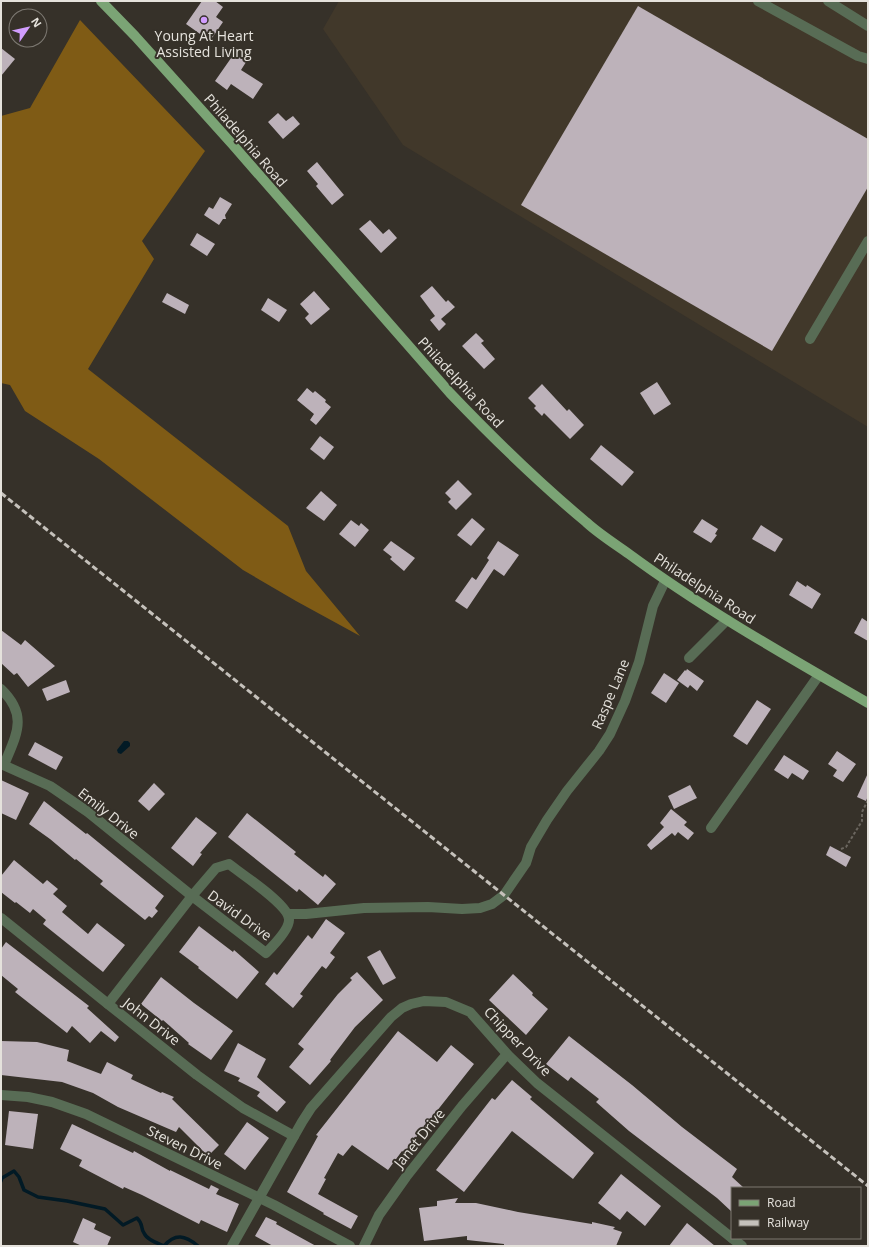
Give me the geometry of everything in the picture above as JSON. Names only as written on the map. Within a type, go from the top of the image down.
[{"type":"main road","name":"Philadelphia Road","points":[[102,1],[218,128],[429,369],[482,426],[536,478],[587,523],[665,581],[727,620],[868,703]]},
{"type":"street","points":[[758,1],[858,56],[868,59]]},
{"type":"street","points":[[828,1],[868,26]]},
{"type":"street","points":[[810,338],[868,241]]},
{"type":"street","name":"Raspe Lane","points":[[288,914],[306,914],[364,908],[480,908],[492,904],[504,895],[526,863],[531,847],[547,820],[610,734],[625,701],[639,662],[653,606],[665,581]]},
{"type":"street","points":[[689,658],[727,620]]},
{"type":"street","points":[[711,828],[819,674]]},
{"type":"street","points":[[1,689],[14,705],[18,721],[17,733],[2,764]]},
{"type":"street","name":"Emily Drive","points":[[2,764],[50,786],[66,796],[192,896]]},
{"type":"street","name":"David Drive","points":[[108,1004],[192,896],[216,868],[229,864],[276,900],[288,914],[288,926],[266,953],[192,896]]},
{"type":"street","name":"John Drive","points":[[1,918],[197,1075],[243,1108],[294,1136]]},
{"type":"street","name":"Chipper Drive","points":[[232,1246],[311,1108],[370,1041],[382,1025],[402,1008],[424,1001],[446,1002],[470,1012],[506,1054],[537,1083],[731,1237]]},
{"type":"street","name":"Janet Drive","points":[[364,1246],[379,1215],[406,1177],[506,1054]]},
{"type":"street","name":"Steven Drive","points":[[1,1095],[28,1096],[52,1102],[86,1114],[259,1198],[350,1246]]},
{"type":"street","name":"Chipper Drive","points":[[733,1239],[742,1246]]},
{"type":"path","points":[[840,849],[846,848],[862,821],[862,812],[868,800]]},
{"type":"shaded area","points":[[339,1],[868,1],[868,427],[403,145],[323,29]]},
{"type":"shaded area","points":[[80,20],[205,151],[142,241],[154,259],[88,369],[288,526],[306,571],[360,636],[243,570],[99,459],[25,411],[10,385],[1,383],[1,116],[30,108]]},
{"type":"water","points":[[124,741],[128,741],[130,746],[121,754],[118,753],[117,750]]},
{"type":"building","name":"Young At Heart Assisted Living","points":[[202,1],[215,1],[223,7],[216,17],[223,22],[210,41],[186,24]]},
{"type":"building","points":[[638,6],[868,139],[868,187],[772,351],[521,205]]},
{"type":"building","points":[[1,48],[15,59],[1,76]]},
{"type":"building","points":[[236,51],[248,59],[241,70],[263,84],[253,99],[231,84],[227,90],[215,81]]},
{"type":"building","points":[[278,113],[286,121],[293,116],[300,124],[283,139],[268,122]]},
{"type":"building","points":[[317,162],[344,195],[332,205],[316,186],[318,184],[307,171]]},
{"type":"building","points":[[220,197],[232,204],[225,215],[226,219],[223,219],[219,225],[204,215],[209,207],[213,209]]},
{"type":"building","points":[[370,220],[383,234],[389,229],[397,238],[381,253],[359,229]]},
{"type":"building","points":[[197,233],[215,244],[207,256],[190,245]]},
{"type":"building","points":[[432,286],[446,302],[448,300],[455,307],[441,319],[446,324],[439,331],[430,320],[435,316],[420,296]]},
{"type":"building","points":[[314,291],[330,309],[311,325],[305,318],[309,314],[300,304]]},
{"type":"building","points":[[167,293],[189,305],[185,314],[162,302]]},
{"type":"building","points":[[268,298],[287,310],[279,322],[261,310]]},
{"type":"building","points":[[476,333],[484,341],[481,343],[495,359],[484,369],[462,346]]},
{"type":"building","points":[[657,382],[671,404],[654,415],[640,393]]},
{"type":"building","points":[[542,384],[567,411],[569,409],[584,425],[570,439],[544,413],[542,416],[534,408],[536,406],[528,398]]},
{"type":"building","points":[[307,388],[313,393],[315,391],[326,400],[325,402],[331,407],[316,425],[310,420],[314,414],[297,400]]},
{"type":"building","points":[[320,436],[334,447],[324,460],[310,449]]},
{"type":"building","points":[[601,445],[634,472],[622,486],[590,459]]},
{"type":"building","points":[[458,480],[472,494],[456,510],[448,502],[451,499],[445,493]]},
{"type":"building","points":[[321,491],[337,505],[324,521],[306,508]]},
{"type":"building","points":[[472,518],[485,529],[471,546],[457,535]]},
{"type":"building","points":[[702,519],[718,529],[715,534],[717,535],[711,543],[693,532]]},
{"type":"building","points":[[351,520],[359,526],[361,523],[369,530],[355,547],[339,534]]},
{"type":"building","points":[[761,525],[783,539],[775,552],[752,539]]},
{"type":"building","points":[[391,541],[415,558],[404,571],[390,559],[392,557],[383,550]]},
{"type":"building","points":[[498,541],[519,555],[504,576],[494,569],[467,609],[455,601],[472,577],[476,580],[489,560],[487,558]]},
{"type":"building","points":[[797,581],[806,587],[807,585],[821,594],[812,609],[789,595]]},
{"type":"building","points":[[862,618],[868,622],[868,641],[854,633]]},
{"type":"building","points":[[1,630],[21,645],[25,640],[55,666],[28,687],[17,673],[14,675],[1,663]]},
{"type":"building","points":[[687,669],[704,681],[697,691],[690,685],[688,688],[677,680]]},
{"type":"building","points":[[664,673],[679,683],[666,703],[651,693]]},
{"type":"building","points":[[66,680],[70,692],[47,701],[42,689]]},
{"type":"building","points":[[757,700],[771,709],[747,745],[733,736]]},
{"type":"building","points":[[35,742],[63,757],[56,770],[28,755]]},
{"type":"building","points":[[837,751],[856,764],[843,782],[833,776],[837,770],[828,764]]},
{"type":"building","points":[[784,755],[809,771],[803,780],[792,773],[788,779],[774,770]]},
{"type":"building","points":[[868,773],[868,796],[866,801],[857,797]]},
{"type":"building","points":[[1,780],[29,793],[16,820],[1,813]]},
{"type":"building","points":[[154,783],[165,794],[149,811],[138,801]]},
{"type":"building","points":[[690,785],[697,798],[674,809],[668,796]]},
{"type":"building","points":[[44,801],[86,834],[87,833],[164,896],[155,908],[158,911],[152,918],[149,916],[145,920],[100,884],[103,881],[29,824]]},
{"type":"building","points":[[671,809],[687,822],[684,825],[694,833],[688,840],[678,832],[675,836],[672,833],[651,850],[647,845],[664,827],[660,823]]},
{"type":"building","points":[[247,813],[296,852],[294,854],[323,877],[325,874],[336,884],[318,905],[299,889],[297,892],[228,837]]},
{"type":"building","points":[[196,817],[217,833],[200,853],[202,854],[193,866],[171,848]]},
{"type":"building","points":[[830,846],[851,857],[846,867],[826,855]]},
{"type":"building","points":[[14,860],[43,884],[47,880],[58,889],[53,894],[67,906],[62,912],[88,934],[97,923],[125,945],[103,972],[43,924],[46,920],[33,909],[30,913],[1,892],[1,876]]},
{"type":"building","points":[[326,919],[345,933],[330,953],[335,957],[326,969],[322,966],[300,994],[303,996],[293,1008],[265,984],[274,972],[277,975],[308,935],[312,939]]},
{"type":"building","points":[[199,926],[233,952],[234,950],[259,972],[237,999],[179,952]]},
{"type":"building","points":[[6,942],[89,1006],[87,1008],[119,1037],[115,1042],[101,1031],[90,1043],[72,1026],[67,1033],[15,992],[18,989],[1,975],[1,949]]},
{"type":"building","points":[[380,950],[396,978],[383,985],[367,957]]},
{"type":"building","points":[[357,972],[383,1000],[355,1027],[330,1060],[331,1061],[310,1085],[289,1067],[304,1049],[298,1044],[338,994],[352,980],[350,978]]},
{"type":"building","points":[[513,974],[533,993],[532,995],[548,1009],[526,1035],[489,1000]]},
{"type":"building","points":[[161,977],[233,1031],[211,1060],[188,1044],[189,1043],[163,1020],[162,1021],[141,1004]]},
{"type":"building","points":[[398,1031],[437,1062],[451,1045],[474,1064],[410,1145],[414,1147],[408,1155],[402,1151],[388,1170],[352,1145],[343,1156],[338,1153],[324,1178],[326,1179],[318,1194],[358,1216],[351,1229],[287,1192],[318,1136],[316,1135]]},
{"type":"building","points":[[569,1036],[632,1085],[682,1127],[737,1169],[732,1177],[743,1187],[731,1187],[731,1211],[717,1198],[629,1131],[596,1102],[599,1099],[571,1077],[568,1081],[546,1064]]},
{"type":"building","points":[[1,1041],[37,1042],[69,1050],[67,1061],[101,1074],[107,1062],[133,1075],[131,1079],[161,1093],[162,1092],[174,1097],[172,1099],[219,1145],[208,1156],[179,1127],[176,1132],[118,1107],[93,1093],[62,1082],[1,1075]]},
{"type":"building","points":[[238,1043],[266,1059],[257,1077],[286,1102],[277,1112],[257,1096],[260,1092],[238,1081],[240,1078],[224,1071]]},
{"type":"building","points":[[512,1080],[532,1097],[530,1099],[594,1153],[573,1179],[512,1131],[464,1192],[436,1170],[492,1098],[495,1100]]},
{"type":"building","points":[[9,1111],[38,1114],[33,1149],[5,1145]]},
{"type":"building","points":[[247,1122],[269,1138],[245,1170],[224,1154]]},
{"type":"building","points":[[72,1124],[133,1153],[134,1151],[170,1171],[209,1189],[211,1185],[219,1189],[216,1194],[239,1204],[227,1232],[201,1220],[199,1224],[142,1195],[124,1187],[123,1189],[79,1166],[82,1160],[60,1149]]},
{"type":"building","points":[[621,1174],[661,1206],[645,1226],[627,1211],[620,1220],[598,1203]]},
{"type":"building","points":[[458,1198],[455,1203],[476,1203],[518,1212],[592,1224],[592,1222],[615,1227],[613,1229],[622,1232],[616,1246],[504,1246],[504,1244],[467,1240],[467,1236],[424,1241],[419,1208],[437,1206],[437,1201]]},
{"type":"building","points":[[266,1217],[316,1246],[273,1246],[255,1236]]},
{"type":"building","points":[[83,1218],[96,1224],[94,1229],[111,1237],[107,1246],[82,1246],[73,1242]]},
{"type":"building","points":[[687,1223],[715,1246],[669,1246]]},
{"type":"waterway","points":[[1,1181],[2,1178],[14,1171],[19,1177],[24,1190],[38,1197],[105,1209],[123,1225],[137,1218],[147,1238],[164,1246],[176,1237],[189,1240],[198,1246]]},
{"type":"railway","points":[[1,493],[868,1186]]},
{"type":"place","name":"Young At Heart Assisted Living","points":[[204,20]]}]
